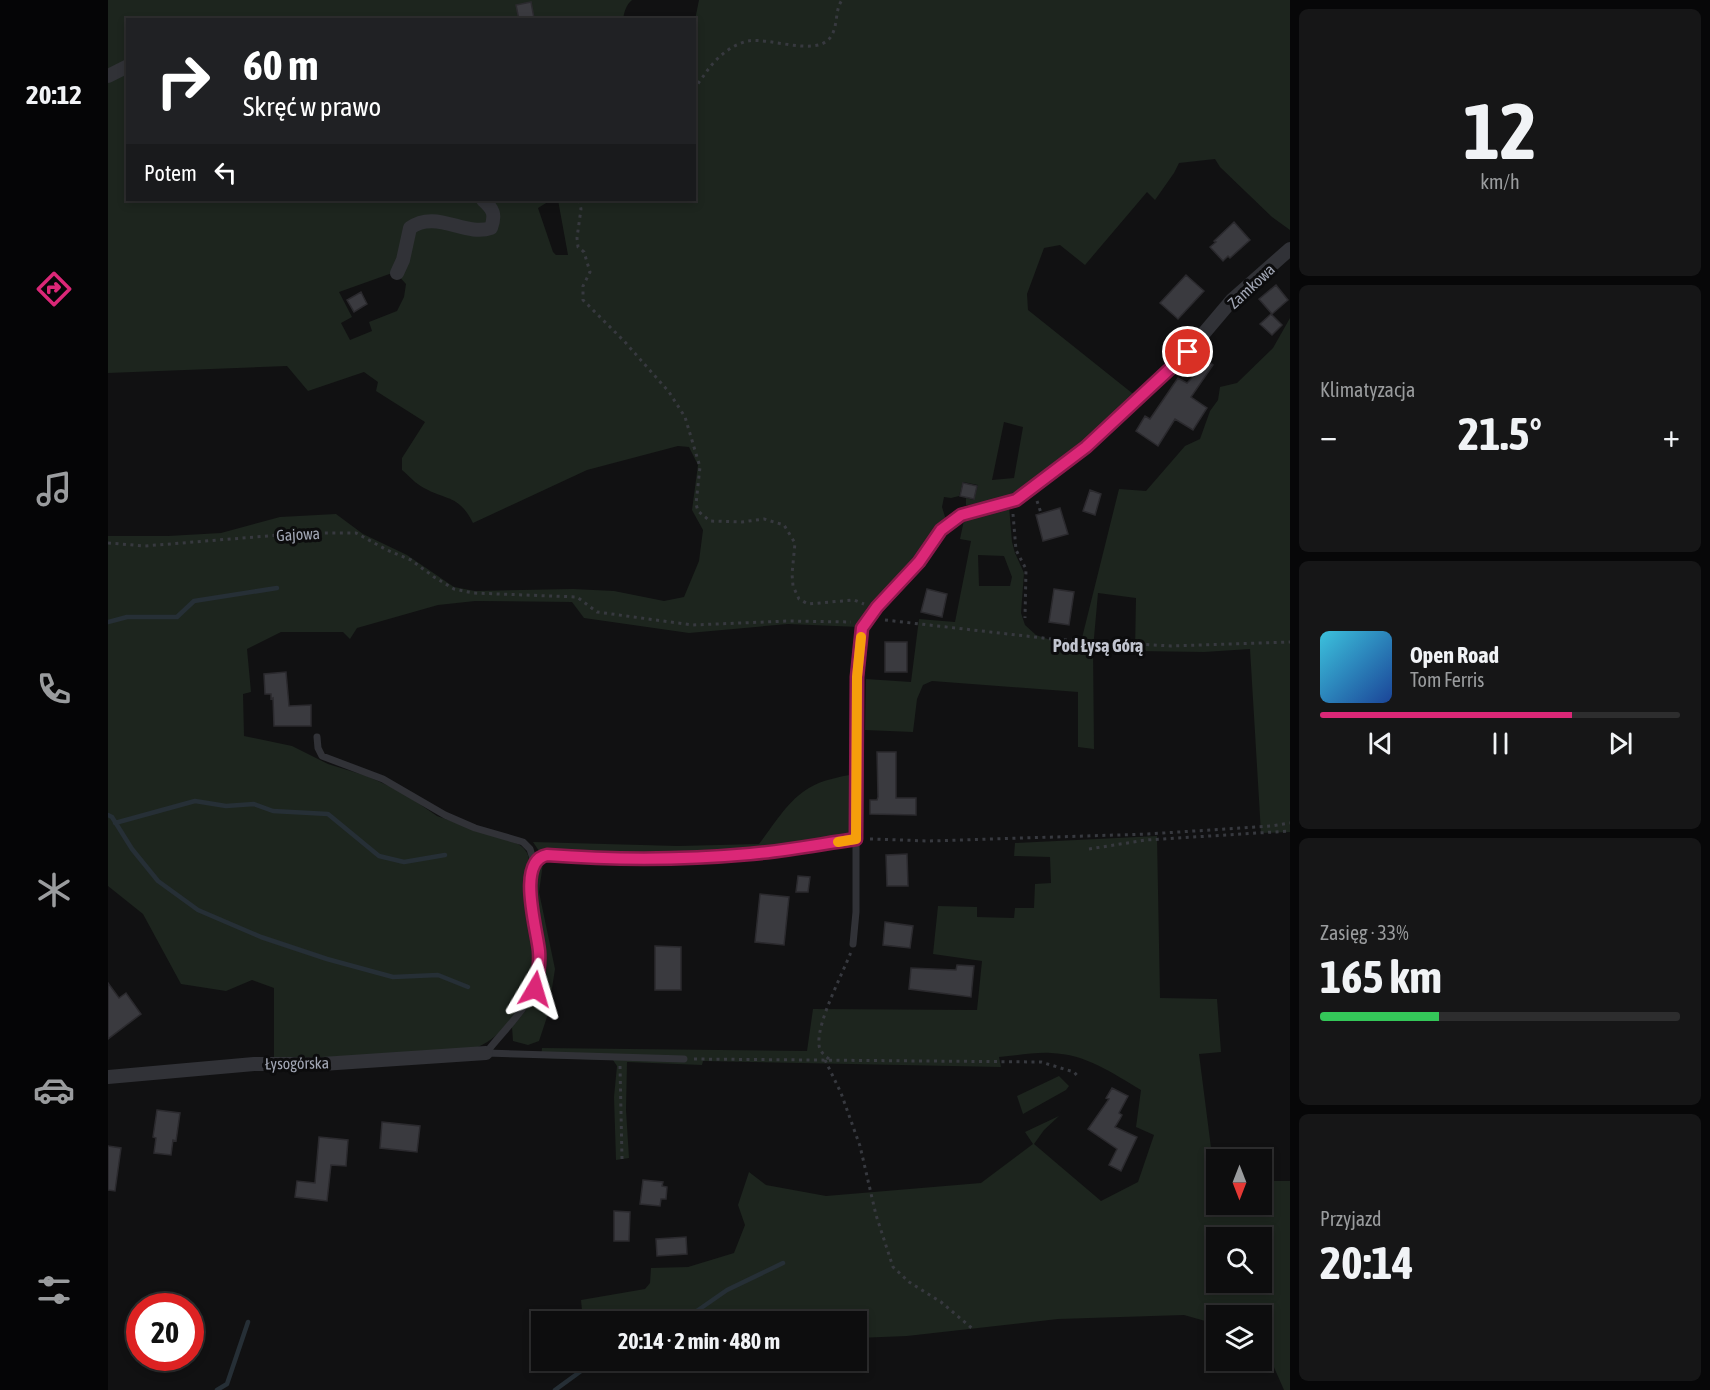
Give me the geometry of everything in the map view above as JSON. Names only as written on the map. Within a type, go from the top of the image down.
[{"type":"street","points":[[108,75],[126,67]]},
{"type":"street","points":[[397,273],[403,260],[410,228],[419,221],[432,221],[483,231],[491,228],[495,218],[492,208],[484,201]]},
{"type":"street","name":"Zamkowa","points":[[870,617],[919,562],[941,530],[961,515],[1013,500],[1086,447],[1188,352],[1232,300],[1290,249]]},
{"type":"street","points":[[856,839],[857,677],[862,628],[870,617]]},
{"type":"street","name":"Łysogórska","points":[[108,1077],[254,1064],[322,1064],[486,1053]]},
{"type":"lane","points":[[317,737],[318,748],[322,756],[384,779],[445,814],[475,828],[523,842],[530,849],[534,862]]},
{"type":"lane","points":[[486,1053],[535,989],[539,952],[531,896],[531,875],[534,862],[539,856],[603,858],[752,854],[856,839],[856,912],[853,945]]},
{"type":"lane","points":[[486,1053],[684,1059]]},
{"type":"path","points":[[696,87],[714,62],[729,49],[748,41],[815,46],[829,40],[835,28],[836,13],[842,0]]},
{"type":"path","points":[[579,201],[581,209],[578,247],[584,252],[590,272],[583,286],[583,300],[624,340],[669,392],[686,417],[700,467],[696,504],[698,511],[710,521],[742,522],[764,519],[784,525],[795,543],[792,574],[793,586],[799,599],[808,604],[854,600],[866,605],[870,617],[880,619],[1052,639],[1171,646],[1290,642]]},
{"type":"path","points":[[1036,496],[1041,513]]},
{"type":"path","points":[[1013,500],[1016,550],[1026,569],[1025,618]]},
{"type":"path","name":"Gajowa","points":[[108,543],[145,546],[304,533],[356,532],[387,550],[411,560],[454,589],[472,593],[577,597],[597,612],[693,625],[870,617]]},
{"type":"path","points":[[856,839],[929,841],[1148,834],[1290,823]]},
{"type":"path","points":[[1089,849],[1146,840],[1290,831]]},
{"type":"path","points":[[830,1060],[822,1053],[819,1044],[821,1025],[853,945]]},
{"type":"path","points":[[612,1056],[619,1060],[621,1068],[622,1159]]},
{"type":"path","points":[[684,1059],[1041,1062],[1074,1072],[1079,1078]]},
{"type":"path","points":[[825,1060],[841,1093],[860,1146],[876,1215],[893,1267],[909,1282],[941,1302],[974,1330]]},
{"type":"shaded area","points":[[108,0],[632,0],[628,4],[624,18],[126,18],[126,64],[108,73]]},
{"type":"shaded area","points":[[699,0],[1290,0],[1290,230],[1272,217],[1220,167],[1215,159],[1179,163],[1155,200],[1147,192],[1085,265],[1060,245],[1044,248],[1027,294],[1028,310],[1137,397],[1058,465],[1012,493],[989,502],[966,505],[966,498],[974,500],[978,485],[963,482],[959,496],[944,497],[942,507],[946,520],[911,566],[867,608],[859,627],[788,624],[689,633],[584,618],[572,602],[475,601],[438,605],[357,628],[350,639],[343,632],[281,632],[247,649],[251,692],[243,694],[244,736],[292,746],[328,764],[367,776],[402,792],[437,816],[518,844],[526,851],[529,860],[529,909],[536,947],[532,981],[519,1008],[501,1031],[478,1047],[451,1051],[274,1060],[274,988],[252,980],[226,991],[181,984],[143,914],[108,886],[108,536],[221,533],[280,517],[336,514],[363,534],[407,555],[454,587],[475,591],[573,589],[614,591],[664,601],[684,597],[699,561],[703,530],[692,510],[698,465],[689,447],[678,446],[587,470],[473,523],[458,503],[421,486],[402,470],[402,458],[425,422],[376,391],[378,382],[364,372],[308,391],[287,366],[108,373],[108,79],[126,70],[126,201],[549,201],[538,208],[553,252],[556,255],[568,255],[558,201],[696,201],[695,18]],"holes":[[[395,272],[406,284],[404,297],[397,311],[369,322],[372,331],[350,340],[341,323],[352,317],[339,292]],[[1004,422],[1023,427],[1014,478],[992,480]]]},
{"type":"shaded area","points":[[1290,318],[1290,832],[1261,833],[1250,649],[1204,652],[1135,651],[1136,598],[1098,593],[1093,649],[1094,749],[1078,747],[1078,692],[932,681],[923,685],[917,699],[913,732],[865,730],[866,679],[911,682],[919,619],[955,622],[971,541],[960,539],[964,520],[1009,506],[1012,542],[1024,573],[1021,613],[1025,625],[1036,635],[1079,650],[1119,489],[1146,491],[1185,446],[1200,439],[1210,411],[1218,400],[1220,387],[1237,383],[1273,348]],"holes":[[[978,555],[1004,556],[1012,577],[1010,586],[979,586]]]},
{"type":"shaded area","points":[[854,774],[853,824],[848,835],[757,849],[644,854],[539,851],[533,842],[678,846],[759,844],[781,814],[801,793],[819,783]]},
{"type":"shaded area","points":[[1157,836],[1160,998],[1217,999],[1221,1052],[1199,1054],[1211,1149],[1206,1149],[1206,1215],[1272,1215],[1272,1181],[1290,1181],[1290,1390],[1284,1390],[1273,1365],[1272,1305],[1206,1305],[1206,1321],[1184,1315],[1058,1319],[907,1336],[867,1338],[867,1311],[582,1311],[581,1300],[645,1289],[650,1283],[651,1268],[688,1267],[734,1253],[745,1225],[738,1205],[749,1172],[766,1185],[826,1196],[981,1183],[1033,1144],[1025,1132],[1059,1116],[1044,1130],[1034,1144],[1101,1201],[1138,1182],[1154,1135],[1136,1127],[1141,1090],[1109,1071],[1064,1054],[1038,1053],[999,1057],[1001,1067],[703,1061],[702,1065],[627,1062],[626,1110],[629,1158],[616,1160],[614,1097],[617,1066],[613,1060],[541,1058],[542,1048],[807,1051],[813,1009],[977,1010],[982,961],[933,954],[938,906],[977,907],[977,917],[1014,918],[1015,908],[1034,908],[1035,884],[1051,883],[1050,857],[1014,856],[1015,843]]},
{"type":"shaded area","points":[[538,862],[543,863],[539,892],[555,969],[548,1014],[539,1041],[528,1045],[513,1041],[512,1027],[534,999],[542,974],[543,958],[535,894]]},
{"type":"shaded area","points":[[1059,1076],[1069,1086],[1066,1090],[1023,1114],[1017,1096]]},
{"type":"building","points":[[531,2],[534,18],[519,18],[516,5]]},
{"type":"building","points":[[1234,222],[1250,240],[1230,258],[1228,256],[1223,261],[1210,247]]},
{"type":"building","points":[[1186,275],[1204,291],[1178,319],[1160,303]]},
{"type":"building","points":[[1276,285],[1288,300],[1272,314],[1259,299]]},
{"type":"building","points":[[361,292],[367,304],[354,312],[347,300]]},
{"type":"building","points":[[1271,314],[1282,325],[1272,335],[1260,324]]},
{"type":"building","points":[[1208,361],[1213,365],[1191,397],[1207,408],[1193,430],[1175,419],[1158,446],[1136,431],[1145,416],[1150,419],[1178,378],[1187,383]]},
{"type":"building","points":[[963,483],[977,486],[974,499],[960,496]]},
{"type":"building","points":[[1090,490],[1101,494],[1095,515],[1083,511]]},
{"type":"building","points":[[1060,508],[1068,534],[1043,541],[1036,515]]},
{"type":"building","points":[[927,589],[947,594],[942,617],[921,612]]},
{"type":"building","points":[[1054,589],[1074,592],[1069,625],[1049,622]]},
{"type":"building","points":[[885,642],[907,642],[907,672],[885,672]]},
{"type":"building","points":[[286,672],[289,706],[311,705],[311,726],[274,726],[273,698],[271,699],[271,694],[265,694],[264,674]]},
{"type":"building","points":[[877,752],[896,752],[896,798],[916,798],[916,815],[870,814],[870,800],[877,800],[878,797]]},
{"type":"building","points":[[907,854],[908,886],[887,886],[886,855]]},
{"type":"building","points":[[798,876],[810,877],[808,892],[796,892]]},
{"type":"building","points":[[760,894],[789,897],[784,945],[755,942]]},
{"type":"building","points":[[885,922],[913,926],[910,948],[883,945]]},
{"type":"building","points":[[655,946],[681,947],[681,990],[655,990]]},
{"type":"building","points":[[957,965],[974,966],[971,997],[909,989],[911,968],[956,970]]},
{"type":"building","points":[[108,983],[119,998],[126,993],[141,1014],[108,1039]]},
{"type":"building","points":[[1112,1088],[1128,1096],[1119,1113],[1122,1115],[1115,1127],[1137,1137],[1121,1171],[1109,1165],[1117,1149],[1088,1129],[1109,1099],[1106,1098]]},
{"type":"building","points":[[157,1110],[180,1113],[176,1141],[173,1140],[171,1155],[154,1153],[156,1138],[153,1137]]},
{"type":"building","points":[[382,1122],[420,1126],[417,1152],[380,1148]]},
{"type":"building","points":[[319,1137],[348,1140],[346,1166],[331,1165],[327,1201],[295,1197],[297,1181],[315,1183]]},
{"type":"building","points":[[108,1146],[121,1148],[115,1191],[108,1190]]},
{"type":"building","points":[[643,1180],[663,1182],[662,1186],[667,1187],[666,1199],[661,1199],[660,1206],[640,1204]]},
{"type":"building","points":[[614,1211],[630,1212],[629,1241],[614,1241]]},
{"type":"building","points":[[686,1237],[687,1254],[657,1256],[656,1239]]},
{"type":"waterway","points":[[108,622],[127,617],[177,617],[194,601],[277,588]]},
{"type":"waterway","points":[[115,823],[195,801],[226,806],[254,804],[273,811],[328,814],[379,856],[404,862],[445,855]]},
{"type":"waterway","points":[[108,815],[112,817],[132,849],[158,881],[198,910],[261,937],[327,959],[393,977],[438,975],[468,987]]},
{"type":"waterway","points":[[697,1311],[727,1290],[783,1263]]},
{"type":"waterway","points":[[217,1390],[227,1384],[248,1322]]},
{"type":"waterway","points":[[555,1390],[581,1371]]},
{"type":"slow traffic","points":[[838,842],[856,839],[857,677],[861,637]]},
{"type":"district","name":"Pod Łysą Górą","points":[[1098,646]]},
{"type":"route","points":[[535,989],[539,952],[531,896],[531,875],[534,862],[539,856],[603,858],[716,856],[752,854],[856,839],[857,677],[862,628],[877,607],[919,562],[941,530],[961,515],[1016,500],[1086,447],[1188,352]]}]
